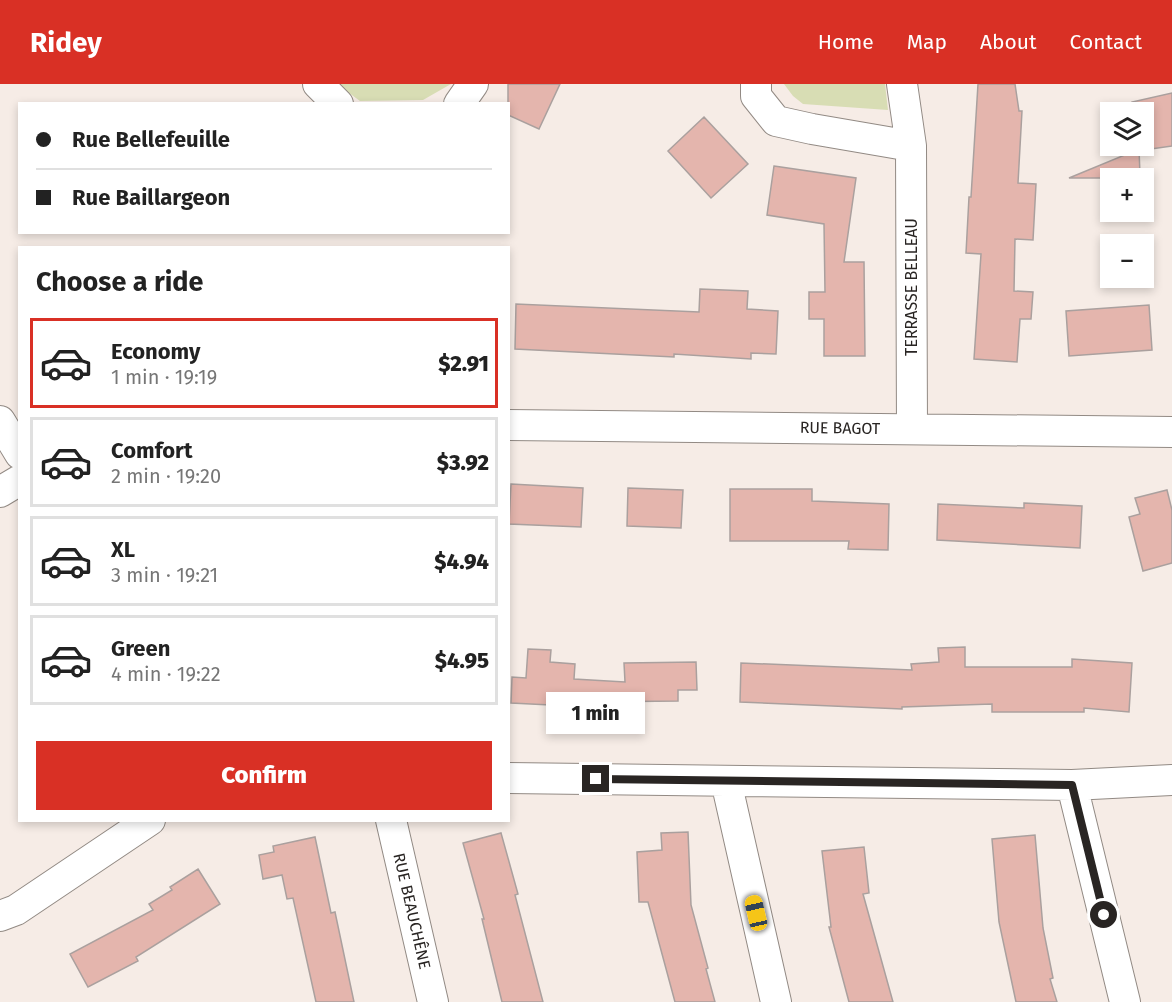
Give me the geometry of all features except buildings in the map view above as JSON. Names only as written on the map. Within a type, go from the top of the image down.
[{"type":"street","points":[[318,84],[336,102]]},
{"type":"street","points":[[460,102],[473,84]]},
{"type":"street","points":[[756,84],[756,96],[776,121],[910,146]]},
{"type":"street","name":"TERRASSE BELLEAU","points":[[902,84],[910,146],[912,429]]},
{"type":"street","points":[[0,421],[18,451]]},
{"type":"street","name":"RUE BAGOT","points":[[510,425],[1172,432]]},
{"type":"street","points":[[0,492],[18,481]]},
{"type":"street","points":[[510,778],[1072,785],[1172,780]]},
{"type":"street","points":[[726,781],[776,1002]]},
{"type":"street","points":[[1072,785],[1125,1002]]},
{"type":"street","points":[[0,916],[16,910],[147,822]]},
{"type":"street","name":"RUE BEAUCHÊNE","points":[[391,822],[433,1002]]},
{"type":"green space","points":[[337,84],[451,84],[423,100],[360,101]]},
{"type":"green space","points":[[784,84],[885,84],[888,110],[803,104]]},
{"type":"route","points":[[596,779],[1072,785],[1104,915]]}]
